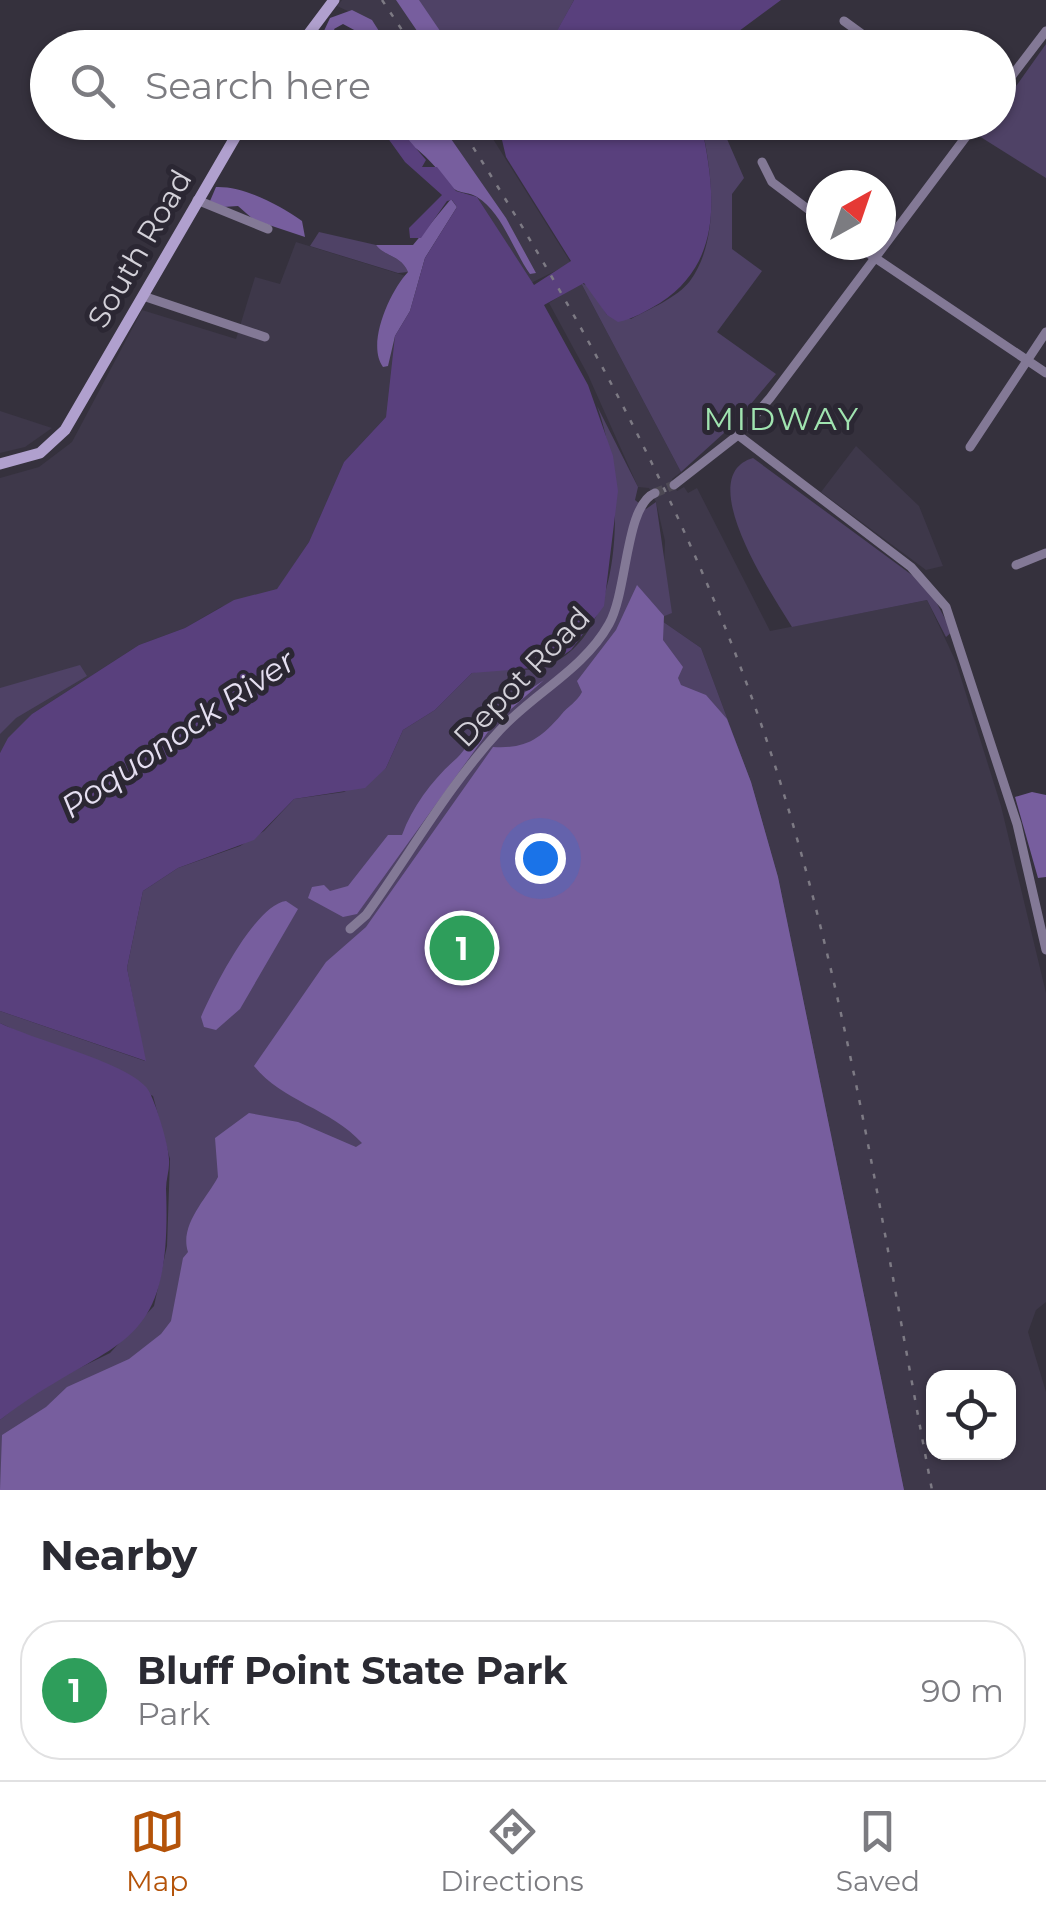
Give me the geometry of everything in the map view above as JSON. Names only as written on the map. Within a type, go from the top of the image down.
[{"type":"main road","points":[[312,30],[334,0]]},
{"type":"main road","name":"South Road","points":[[0,464],[16,462],[55,442],[233,140]]},
{"type":"street","points":[[844,22],[855,30]]},
{"type":"street","points":[[1016,70],[1046,30]]},
{"type":"street","points":[[896,233],[964,140]]},
{"type":"street","points":[[762,162],[772,182],[806,208]]},
{"type":"street","points":[[198,200],[268,228]]},
{"type":"street","points":[[674,485],[738,435],[876,260],[1046,373]]},
{"type":"street","points":[[143,296],[265,336]]},
{"type":"street","points":[[970,447],[1046,332]]},
{"type":"street","points":[[738,435],[911,567],[946,607],[1017,824],[1046,950]]},
{"type":"street","name":"Depot Road","points":[[350,928],[366,916],[498,732],[602,635],[626,576],[635,512],[643,500],[655,493]]},
{"type":"street","points":[[1016,566],[1046,554]]},
{"type":"shaded area","points":[[342,0],[399,0],[420,30],[374,30],[367,20],[337,6]]},
{"type":"shaded area","points":[[396,0],[419,0],[439,30],[416,30]]},
{"type":"shaded area","points":[[410,0],[574,0],[558,30],[432,30]]},
{"type":"shaded area","points":[[352,10],[372,20],[378,30],[354,30],[343,24],[334,30],[324,30],[330,18]]},
{"type":"shaded area","points":[[1046,44],[1046,178],[985,140],[1016,140],[1016,86]]},
{"type":"shaded area","points":[[402,140],[452,140],[506,218],[536,273],[530,274],[501,222],[486,204],[453,188],[418,150]]},
{"type":"shaded area","points":[[442,140],[494,140],[571,263],[531,283]]},
{"type":"shaded area","points":[[704,140],[727,140],[744,178],[732,194],[732,249],[762,271],[717,332],[776,374],[735,423],[681,472],[581,283],[590,287],[607,315],[631,319],[684,287],[700,264],[710,225]]},
{"type":"shaded area","points":[[216,187],[250,193],[283,209],[302,221],[305,237],[254,220],[238,206],[223,207],[210,201]]},
{"type":"shaded area","points":[[451,199],[457,207],[425,258],[410,311],[395,336],[388,366],[383,367],[377,345],[382,318],[408,272],[401,262],[376,245],[413,245]]},
{"type":"shaded area","points":[[319,232],[376,245],[401,262],[408,272],[398,273],[310,246]]},
{"type":"shaded area","points":[[296,242],[419,280],[386,417],[344,462],[309,542],[277,590],[221,607],[185,628],[139,645],[32,714],[0,753],[0,478],[39,467],[72,442],[142,310],[236,339],[255,277],[280,284]]},
{"type":"shaded area","points":[[581,283],[681,472],[672,479],[677,491],[684,487],[688,493],[697,488],[770,631],[927,600],[956,662],[1001,806],[1046,993],[1046,1302],[1036,1310],[1028,1332],[1046,1392],[1046,1490],[904,1490],[778,877],[751,782],[701,648],[662,621],[665,541],[656,502],[649,488],[638,487],[588,375],[549,303]]},
{"type":"shaded area","points":[[597,406],[638,487],[635,500],[646,509],[656,502],[672,613],[662,617],[662,621],[701,648],[751,782],[778,877],[904,1490],[0,1490],[0,1420],[39,1388],[110,1353],[154,1306],[167,1246],[170,1159],[153,1096],[0,1023],[0,1011],[145,1061],[127,968],[143,891],[178,868],[240,846],[264,831],[294,799],[344,792],[386,768],[403,730],[435,710],[472,673],[540,668],[576,647],[595,619],[607,586],[614,548],[612,471]]},
{"type":"shaded area","points":[[0,411],[52,428],[25,447],[0,453]]},
{"type":"shaded area","points":[[856,446],[919,506],[943,566],[926,570],[821,492]]},
{"type":"shaded area","points":[[753,458],[916,578],[932,594],[952,632],[946,637],[927,600],[792,627],[755,565],[733,511],[730,488],[736,469]]},
{"type":"shaded area","points":[[637,585],[664,616],[663,640],[683,667],[678,678],[681,685],[706,695],[727,719],[751,782],[778,877],[904,1490],[0,1490],[2,1435],[46,1407],[67,1387],[129,1359],[171,1321],[183,1258],[188,1252],[187,1232],[218,1177],[215,1138],[249,1113],[298,1122],[356,1147],[362,1143],[350,1131],[278,1088],[254,1066],[326,962],[366,927],[493,747],[532,741],[578,699],[582,692],[577,681],[616,630]]},
{"type":"shaded area","points":[[80,665],[87,676],[16,718],[0,734],[0,688]]},
{"type":"shaded area","points":[[544,680],[493,725],[357,914],[343,917],[308,898],[312,887],[324,885],[330,891],[348,886],[388,835],[402,835],[425,793],[485,721]]},
{"type":"shaded area","points":[[1032,792],[1046,795],[1046,877],[1038,878],[1015,797]]},
{"type":"shaded area","points":[[286,901],[298,909],[240,1009],[216,1030],[204,1027],[201,1017],[236,950],[261,917]]},
{"type":"water","points":[[574,0],[781,0],[740,30],[557,30]]},
{"type":"water","name":"Poquonock River","points":[[389,140],[409,140],[426,160],[422,167],[437,167],[456,191],[477,197],[534,285],[571,261],[506,157],[502,140],[704,140],[710,173],[710,222],[696,267],[681,286],[660,303],[618,322],[607,315],[584,283],[544,305],[588,385],[613,456],[618,491],[604,606],[571,650],[546,667],[472,673],[435,710],[403,730],[386,768],[365,788],[294,799],[254,840],[178,868],[143,891],[127,968],[146,1061],[0,1011],[0,753],[8,738],[32,714],[139,645],[185,628],[234,600],[277,589],[309,542],[344,462],[386,417],[395,336],[410,311],[425,258],[457,207],[452,200],[447,201],[421,238],[410,238],[409,228],[442,195],[405,162]]},
{"type":"water","points":[[0,1023],[99,1060],[146,1087],[164,1133],[169,1163],[159,1286],[146,1315],[128,1337],[0,1420]]},
{"type":"tunnel","points":[[655,493],[674,485]]},
{"type":"railway","points":[[382,0],[402,30]]},
{"type":"railway","points":[[468,140],[552,278],[639,437],[714,601],[777,772],[803,860],[846,1039],[932,1490]]},
{"type":"place","name":"Bluff Point State Park","points":[[462,948]]},
{"type":"district","name":"MIDWAY","points":[[782,419]]}]
